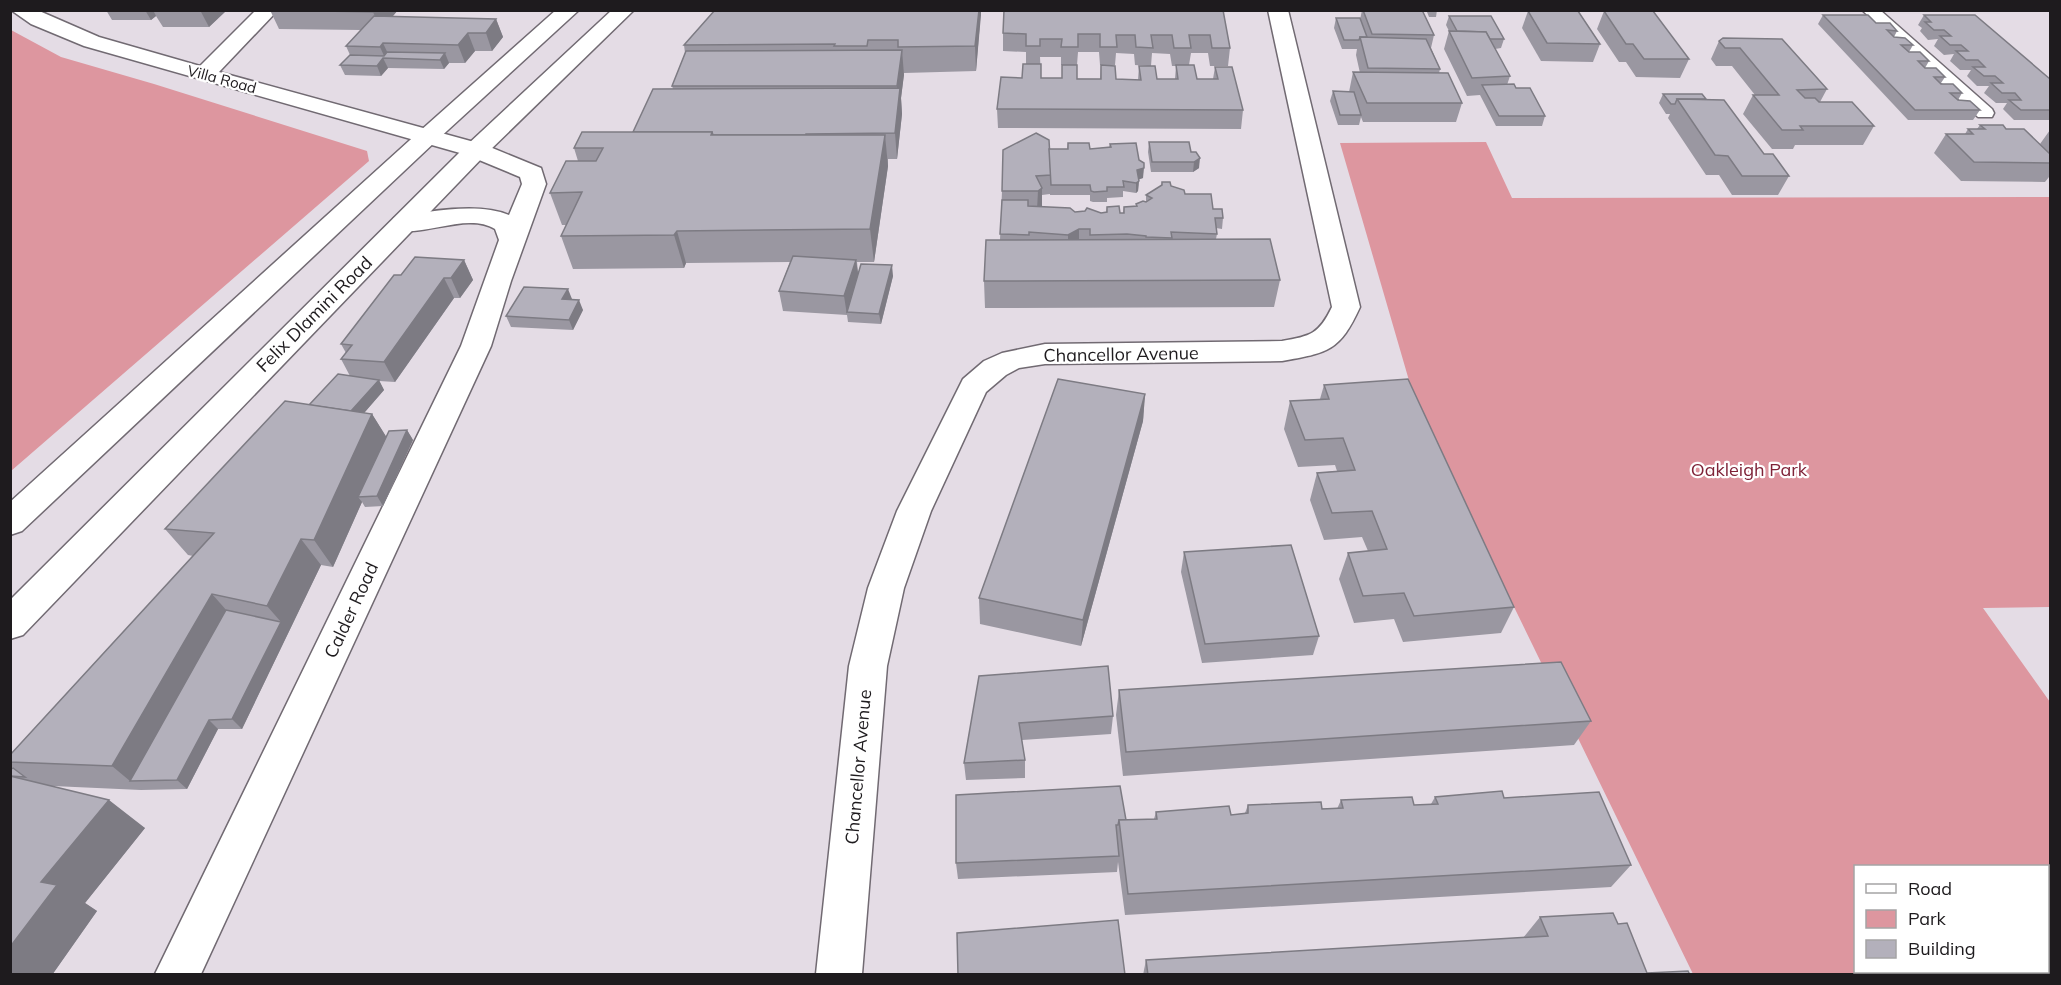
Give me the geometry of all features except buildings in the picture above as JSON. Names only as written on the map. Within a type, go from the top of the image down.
[{"type":"street","name":"Villa Road","points":[[21,10],[41,23],[73,36],[204,75],[476,150]]},
{"type":"street","points":[[204,75],[268,10]]},
{"type":"street","points":[[10,522],[428,136],[569,10]]},
{"type":"street","name":"Felix Dlamini Road","points":[[10,624],[476,150],[624,10]]},
{"type":"street","name":"Chancellor Avenue","points":[[839,975],[868,666],[886,588],[914,511],[974,386],[995,368],[1012,360],[1045,354],[1282,351],[1318,344],[1336,330],[1346,307],[1278,10]]},
{"type":"street","name":"Calder Road","points":[[178,975],[476,346],[534,184],[532,173],[476,150]]},
{"type":"street","points":[[403,224],[478,216],[496,218],[506,224],[513,241]]},
{"type":"lane","points":[[1870,10],[1985,113]]},
{"type":"green space","points":[[11,30],[61,57],[367,151],[369,161],[11,471]]},
{"type":"green space","name":"Oakleigh Park","points":[[1486,142],[1512,198],[2050,197],[2050,607],[1983,608],[2050,702],[2050,974],[1693,974],[1417,408],[1340,143]]}]
